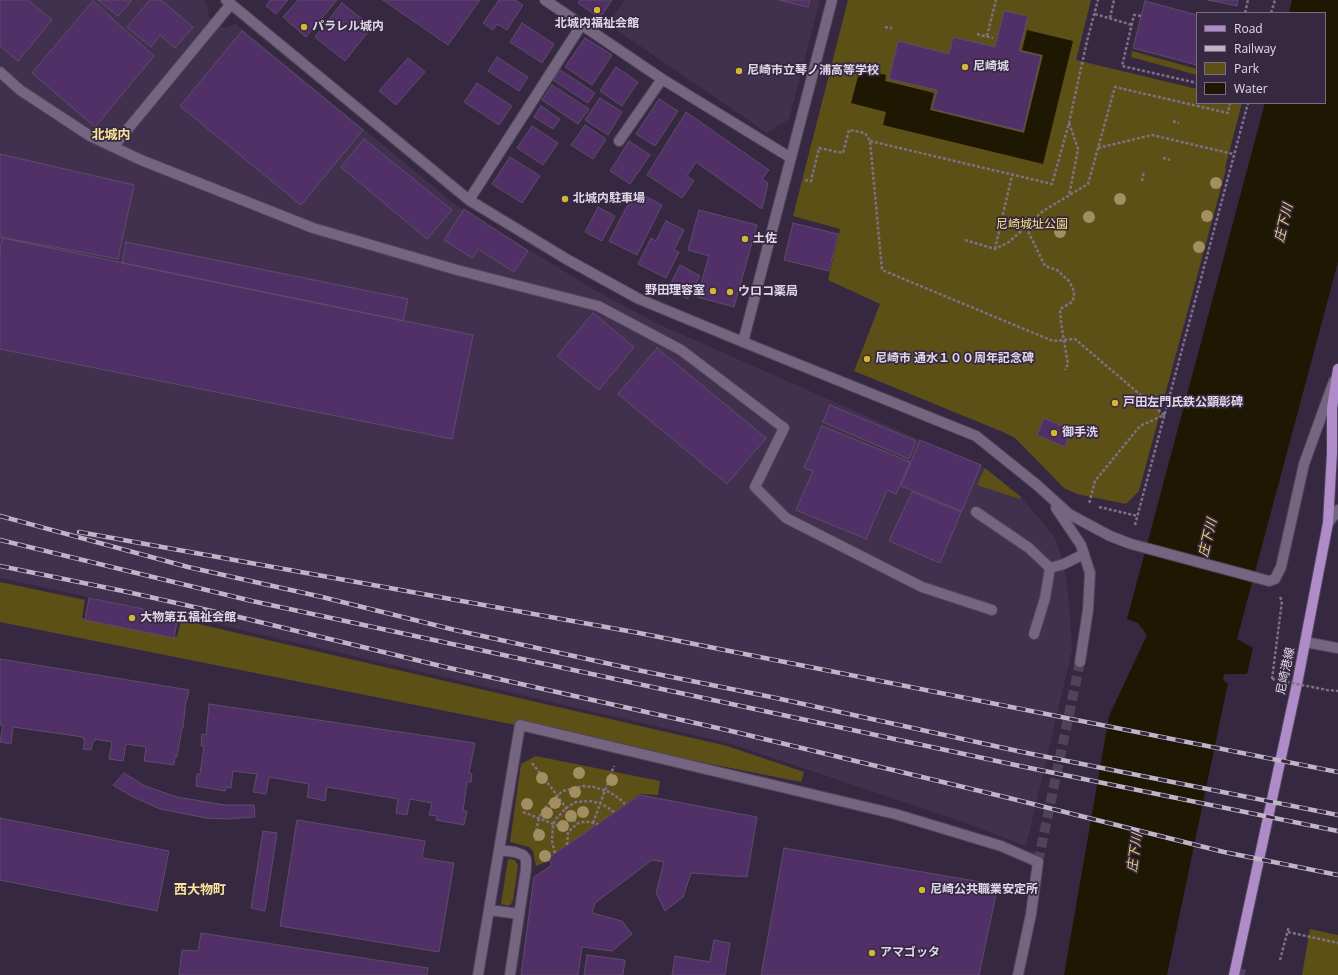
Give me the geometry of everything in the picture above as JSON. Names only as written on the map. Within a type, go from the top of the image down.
[{"type":"main road","name":"尼崎港線","points":[[1234,975],[1305,642],[1328,523],[1332,452],[1332,408],[1338,369]]},
{"type":"street","points":[[545,0],[662,79],[791,158]]},
{"type":"street","points":[[743,342],[832,0]]},
{"type":"street","points":[[113,147],[228,2],[469,200],[568,260],[639,299],[976,436],[1069,514],[1110,536],[1131,544],[1269,581],[1275,579],[1281,568],[1304,464],[1338,369]]},
{"type":"street","points":[[469,200],[582,24]]},
{"type":"street","points":[[0,72],[20,90],[90,136],[141,160],[313,228],[457,270],[598,306],[681,350],[784,428],[755,487],[786,518],[922,586],[992,610]]},
{"type":"street","points":[[619,141],[662,79]]},
{"type":"street","points":[[1036,485],[1059,511],[1081,545],[1090,573],[1088,610],[1080,662]]},
{"type":"street","points":[[1328,523],[1338,510]]},
{"type":"street","points":[[976,512],[1029,548],[1050,568]]},
{"type":"street","points":[[1050,568],[1064,564],[1084,554]]},
{"type":"street","points":[[1034,634],[1045,598],[1050,568]]},
{"type":"street","points":[[1305,642],[1338,648]]},
{"type":"street","points":[[478,975],[520,725],[895,814],[1001,846],[1038,862],[1031,914],[1018,975]]},
{"type":"street","points":[[499,850],[519,853],[526,859],[526,869],[510,975]]},
{"type":"street","points":[[489,910],[519,914]]},
{"type":"path","points":[[987,36],[996,0]]},
{"type":"path","points":[[870,141],[1052,184],[1069,123],[1098,0]]},
{"type":"path","points":[[1110,18],[1114,0]]},
{"type":"path","points":[[1245,12],[1248,0]]},
{"type":"path","points":[[1271,12],[1275,0]]},
{"type":"path","points":[[1095,14],[1132,25]]},
{"type":"path","points":[[1141,16],[1134,15],[1122,66],[1196,83]]},
{"type":"path","points":[[886,27],[892,28]]},
{"type":"path","points":[[977,34],[993,38]]},
{"type":"path","points":[[965,240],[995,249],[1009,242],[1043,211],[1088,184],[1115,87],[1228,113],[1230,104]]},
{"type":"path","points":[[1134,530],[1233,154],[1248,104]]},
{"type":"path","points":[[1173,121],[1179,122]]},
{"type":"path","points":[[1069,123],[1078,149],[1069,196]]},
{"type":"path","points":[[804,180],[811,181],[819,148],[843,153],[849,130],[865,133],[870,141],[882,270],[1053,341],[1075,339],[1164,415]]},
{"type":"path","points":[[1098,148],[1152,135],[1233,154]]},
{"type":"path","points":[[1163,158],[1170,160]]},
{"type":"path","points":[[1142,182],[1144,171]]},
{"type":"path","points":[[995,249],[1012,175]]},
{"type":"path","points":[[1026,227],[1045,266],[1057,270],[1069,282],[1074,291],[1072,302],[1060,309],[1068,364],[1066,370]]},
{"type":"path","points":[[1138,516],[1089,505],[1095,481],[1140,426],[1164,415]]},
{"type":"path","points":[[1269,581],[1282,601],[1272,679],[1338,691]]},
{"type":"path","points":[[517,743],[577,824]]},
{"type":"path","points":[[593,823],[621,749]]},
{"type":"path","points":[[536,843],[536,832],[539,818],[557,795],[563,791],[583,786],[594,787],[605,790],[620,799],[625,804]]},
{"type":"path","points":[[555,853],[552,841],[554,824],[556,819],[571,804],[582,801],[600,803],[614,812]]},
{"type":"path","points":[[506,805],[569,830]]},
{"type":"path","points":[[567,845],[567,835],[569,830],[577,824],[584,822],[598,824]]},
{"type":"path","points":[[1280,960],[1289,926]]},
{"type":"path","points":[[1288,932],[1338,943]]},
{"type":"shaded area","points":[[0,0],[203,0],[207,4],[209,17],[224,28],[236,24],[457,206],[593,289],[654,322],[920,440],[981,465],[1021,497],[1054,536],[1064,564],[1069,601],[1072,650],[1026,846],[966,823],[729,743],[220,625],[0,578]]},
{"type":"shaded area","name":"尼崎市立琴ノ浦高等学校","points":[[625,0],[820,0],[789,119],[767,133],[608,24]]},
{"type":"green space","name":"尼崎城址公園","points":[[848,0],[1091,0],[1076,60],[1196,89],[1196,104],[1242,104],[1225,168],[1226,169],[1139,491],[1126,504],[1077,494],[1064,488],[1015,438],[854,371],[880,304],[828,280],[840,229],[793,216]]},
{"type":"green space","points":[[1132,51],[1196,69],[1196,75],[1131,57]]},
{"type":"green space","points":[[985,468],[1021,497],[1020,499],[977,485]]},
{"type":"green space","points":[[0,582],[85,600],[82,618],[177,637],[181,620],[727,746],[804,772],[801,782],[0,622]]},
{"type":"green space","points":[[536,756],[660,781],[658,795],[640,794],[546,862],[536,866],[533,851],[529,847],[510,842],[521,764]]},
{"type":"green space","points":[[508,859],[515,860],[518,866],[513,900],[508,906],[501,904]]},
{"type":"green space","points":[[1310,929],[1338,935],[1338,975],[1302,975]]},
{"type":"water","name":"庄下川","points":[[1292,0],[1338,0],[1338,262],[1237,639],[1253,648],[1247,674],[1225,674],[1223,678],[1225,682],[1228,683],[1167,975],[1064,975],[1109,716],[1147,635],[1138,623],[1127,619],[1265,104],[1326,104],[1326,12],[1289,12]]},
{"type":"water","points":[[1027,30],[1073,41],[1043,164],[883,125],[886,112],[851,103],[860,69],[886,75],[885,81],[934,93],[930,110],[1024,133],[1043,55],[1022,50]]},
{"type":"building","points":[[0,0],[28,0],[52,20],[18,61],[0,46]]},
{"type":"building","points":[[98,0],[132,0],[118,16]]},
{"type":"building","points":[[150,0],[161,0],[193,27],[175,48],[160,35],[151,47],[127,27]]},
{"type":"building","points":[[270,0],[288,0],[276,14],[266,6]]},
{"type":"building","name":"パラレル城内","points":[[298,0],[337,0],[306,37],[283,17]]},
{"type":"building","points":[[383,0],[480,0],[448,45]]},
{"type":"building","points":[[499,0],[515,0],[523,5],[507,30],[497,24],[493,30],[483,23]]},
{"type":"building","name":"北城内福祉会館","points":[[580,0],[612,0],[600,18],[578,3]]},
{"type":"building","points":[[779,0],[810,0],[808,7]]},
{"type":"building","points":[[1208,0],[1238,0],[1237,6]]},
{"type":"building","points":[[93,1],[154,56],[95,127],[32,73]]},
{"type":"building","points":[[1145,1],[1196,15],[1196,65],[1133,48]]},
{"type":"building","points":[[342,3],[372,27],[345,61],[315,37]]},
{"type":"building","name":"尼崎城","points":[[1004,11],[1028,16],[1019,51],[1041,56],[1023,131],[932,109],[937,90],[889,79],[898,41],[949,54],[953,37],[995,47]]},
{"type":"building","points":[[522,23],[554,44],[542,63],[510,42]]},
{"type":"building","points":[[242,31],[363,130],[301,205],[180,106]]},
{"type":"building","points":[[585,38],[612,55],[592,85],[565,67]]},
{"type":"building","points":[[497,57],[528,77],[519,91],[488,71]]},
{"type":"building","points":[[408,58],[425,72],[396,105],[379,91]]},
{"type":"building","points":[[616,67],[638,82],[622,106],[600,91]]},
{"type":"building","points":[[560,70],[595,93],[588,103],[553,80]]},
{"type":"building","points":[[477,83],[512,106],[499,125],[464,102]]},
{"type":"building","points":[[552,85],[589,109],[578,124],[542,100]]},
{"type":"building","points":[[600,98],[622,112],[608,135],[585,120]]},
{"type":"building","points":[[659,99],[678,111],[655,146],[636,134]]},
{"type":"building","points":[[541,106],[560,119],[553,129],[534,117]]},
{"type":"building","points":[[686,112],[769,170],[762,179],[768,183],[762,209],[696,162],[687,176],[694,181],[682,198],[647,175]]},
{"type":"building","points":[[585,125],[606,139],[593,159],[571,145]]},
{"type":"building","points":[[532,126],[558,143],[543,165],[517,148]]},
{"type":"building","points":[[364,139],[452,210],[427,239],[341,167]]},
{"type":"building","points":[[629,141],[650,155],[630,184],[610,171]]},
{"type":"building","points":[[0,154],[134,185],[118,259],[0,237]]},
{"type":"building","points":[[510,157],[540,176],[522,203],[492,184]]},
{"type":"building","points":[[635,191],[662,205],[637,255],[609,241]]},
{"type":"building","points":[[598,207],[615,216],[602,241],[585,232]]},
{"type":"building","points":[[464,209],[528,251],[514,272],[478,249],[472,258],[444,240]]},
{"type":"building","points":[[699,210],[757,225],[734,307],[697,297],[709,256],[688,250]]},
{"type":"building","points":[[666,221],[684,230],[674,250],[679,252],[666,278],[638,264],[651,238],[656,241]]},
{"type":"building","points":[[793,223],[838,234],[829,271],[784,260]]},
{"type":"building","points":[[2,238],[473,335],[452,439],[0,349],[0,251]]},
{"type":"building","points":[[126,242],[408,299],[403,321],[122,263]]},
{"type":"building","points":[[680,265],[700,276],[688,299],[668,289]]},
{"type":"building","points":[[593,313],[634,347],[599,390],[557,356]]},
{"type":"building","points":[[657,348],[766,438],[727,484],[618,394]]},
{"type":"building","points":[[830,405],[916,441],[909,459],[823,422]]},
{"type":"building","name":"御手洗","points":[[1044,418],[1071,430],[1065,447],[1037,435]]},
{"type":"building","points":[[822,426],[910,462],[896,494],[887,490],[866,539],[796,510],[813,471],[804,468]]},
{"type":"building","points":[[920,440],[981,465],[962,511],[901,486]]},
{"type":"building","points":[[912,492],[961,512],[940,563],[889,541]]},
{"type":"building","name":"大物第五福祉会館","points":[[89,598],[178,616],[174,638],[85,620]]},
{"type":"building","points":[[0,659],[189,690],[186,700],[183,728],[174,765],[144,761],[146,747],[126,744],[123,761],[109,759],[112,742],[95,739],[91,750],[83,749],[85,739],[83,739],[83,737],[13,727],[11,744],[0,742],[3,725],[0,725]]},
{"type":"building","points":[[209,704],[475,743],[469,773],[472,774],[471,782],[467,782],[463,811],[467,811],[464,825],[436,820],[437,816],[429,815],[432,803],[410,799],[407,815],[396,813],[398,799],[327,787],[325,801],[307,797],[309,784],[269,777],[266,794],[253,792],[257,774],[233,771],[231,788],[227,787],[225,791],[196,786],[197,774],[200,774],[204,746],[201,746],[202,734],[206,735]]},
{"type":"building","points":[[124,773],[145,786],[177,797],[225,805],[254,805],[255,817],[226,819],[206,818],[160,809],[131,796],[113,785]]},
{"type":"building","points":[[640,795],[757,817],[747,877],[691,873],[683,897],[665,911],[656,893],[664,862],[652,860],[595,903],[592,913],[622,921],[632,934],[612,951],[582,947],[578,975],[521,975],[534,877],[552,865],[548,858]]},
{"type":"building","points":[[0,818],[169,851],[157,911],[0,880]]},
{"type":"building","points":[[297,820],[425,841],[422,858],[454,863],[439,952],[280,926]]},
{"type":"building","points":[[263,831],[277,833],[265,911],[251,908]]},
{"type":"building","points":[[784,848],[998,885],[979,975],[761,975]]},
{"type":"building","points":[[201,933],[428,968],[427,975],[179,975],[182,950],[198,951]]},
{"type":"building","points":[[714,940],[730,943],[725,975],[672,975],[675,956],[710,962]]},
{"type":"building","points":[[587,955],[625,960],[623,975],[584,975]]},
{"type":"tunnel","points":[[1038,862],[1080,662]]},
{"type":"tunnel","points":[[1235,972],[1246,975]]},
{"type":"railway","points":[[0,516],[188,567],[322,597],[455,630],[1022,752],[1338,815]]},
{"type":"railway","points":[[79,532],[639,633],[1338,772]]},
{"type":"railway","points":[[0,540],[252,601],[1020,766],[1338,831]]},
{"type":"railway","points":[[0,566],[123,591],[243,618],[445,667],[731,731],[1224,852],[1338,875]]},
{"type":"place","name":"北城内福祉会館","points":[[597,10]]},
{"type":"place","name":"パラレル城内","points":[[304,27]]},
{"type":"place","name":"尼崎城","points":[[965,67]]},
{"type":"place","name":"尼崎市立琴ノ浦高等学校","points":[[739,71]]},
{"type":"place","name":"北城内駐車場","points":[[565,199]]},
{"type":"place","name":"土佐","points":[[745,239]]},
{"type":"place","name":"野田理容室","points":[[713,291]]},
{"type":"place","name":"ウロコ薬局","points":[[730,292]]},
{"type":"place","name":"尼崎市 通水１００周年記念碑","points":[[867,359]]},
{"type":"place","name":"戸田左門氏鉄公顕彰碑","points":[[1115,403]]},
{"type":"place","name":"御手洗","points":[[1054,433]]},
{"type":"place","name":"大物第五福祉会館","points":[[132,618]]},
{"type":"place","name":"尼崎公共職業安定所","points":[[922,890]]},
{"type":"place","name":"アマゴッタ","points":[[872,953]]},
{"type":"district","name":"北城内","points":[[111,135]]},
{"type":"district","name":"西大物町","points":[[200,890]]}]
